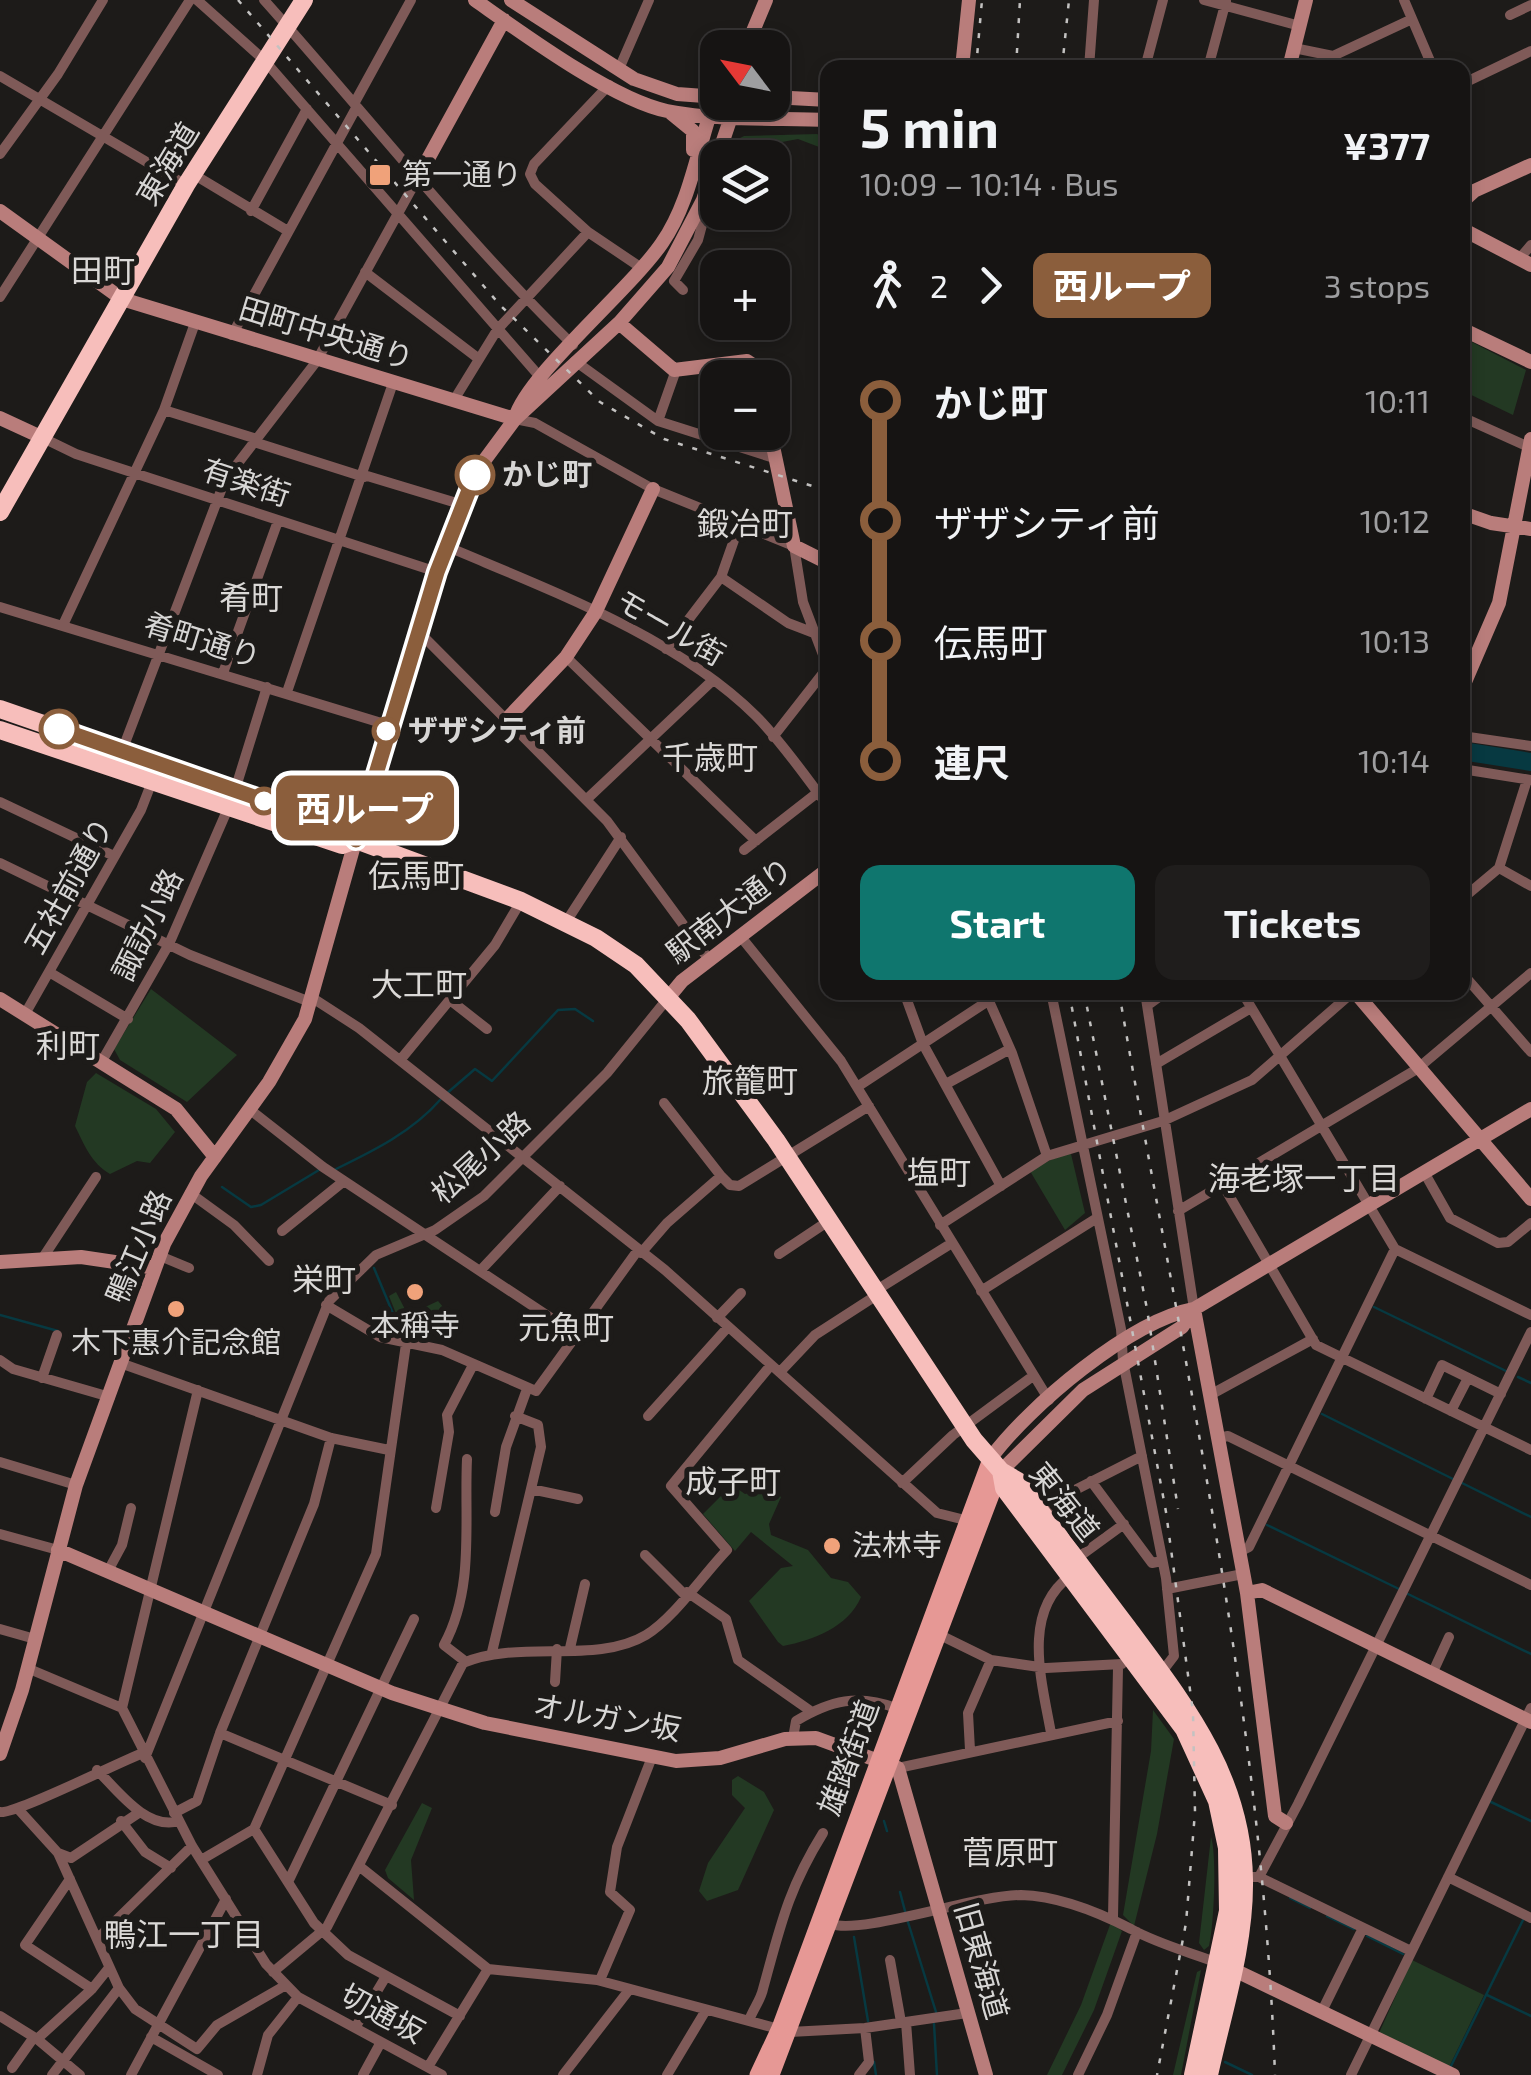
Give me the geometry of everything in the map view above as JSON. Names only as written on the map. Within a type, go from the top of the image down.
[{"type":"highway","points":[[287,26],[304,0]]},
{"type":"highway","name":"東海道","points":[[0,512],[189,179],[287,26]]},
{"type":"highway","points":[[0,709],[122,750],[232,798]]},
{"type":"highway","points":[[0,730],[153,779],[232,798]]},
{"type":"highway","name":"東海道","points":[[232,798],[342,845],[356,840],[521,901],[626,957],[668,998],[786,1154],[965,1426],[996,1465],[1016,1478],[1043,1515],[1125,1663],[1184,1729],[1217,1801],[1229,1880],[1226,1966],[1209,2075]]},
{"type":"highway","name":"東海道","points":[[996,1465],[1004,1488],[1161,1673],[1196,1721],[1220,1766],[1251,1877],[1194,2075]]},
{"type":"main road","name":"雄踏街道","points":[[756,2075],[784,2030],[831,1924],[889,1764],[896,1708],[966,1520],[996,1465]]},
{"type":"main road","name":"雄踏街道","points":[[772,2075],[784,2030],[940,1635],[996,1465]]},
{"type":"street","points":[[0,154],[103,0]]},
{"type":"street","points":[[0,297],[194,0],[266,58],[334,142],[540,377]]},
{"type":"street","points":[[264,0],[417,179],[572,350],[658,421],[774,458]]},
{"type":"street","points":[[232,336],[411,0]]},
{"type":"street","points":[[475,0],[609,84],[687,124],[694,136],[678,214]]},
{"type":"street","points":[[513,0],[618,69],[666,91],[700,101]]},
{"type":"street","points":[[618,69],[649,0]]},
{"type":"street","points":[[754,30],[766,0]]},
{"type":"street","points":[[963,60],[969,0]]},
{"type":"street","points":[[1090,60],[1094,0]]},
{"type":"street","points":[[1147,60],[1163,0]]},
{"type":"street","points":[[1204,0],[1300,26]]},
{"type":"street","points":[[1291,60],[1306,0]]},
{"type":"street","points":[[1404,0],[1428,60]]},
{"type":"street","points":[[1210,60],[1226,3]]},
{"type":"street","points":[[1510,15],[1531,6]]},
{"type":"street","points":[[122,750],[225,480],[316,362],[504,20]]},
{"type":"street","points":[[1294,48],[1334,56],[1410,20]]},
{"type":"street","points":[[1470,80],[1531,51]]},
{"type":"street","points":[[0,76],[102,136],[288,231]]},
{"type":"street","points":[[609,84],[534,164],[530,174],[535,184],[588,232],[643,270]]},
{"type":"street","points":[[790,98],[820,100]]},
{"type":"street","points":[[251,210],[307,109]]},
{"type":"street","points":[[670,112],[700,109]]},
{"type":"street","points":[[790,115],[820,119]]},
{"type":"street","points":[[670,232],[717,120]]},
{"type":"street","points":[[514,419],[643,270],[670,232],[688,203],[717,120]]},
{"type":"street","points":[[1470,195],[1531,165]]},
{"type":"street","points":[[572,350],[619,323],[652,287],[694,224],[700,207]]},
{"type":"street","name":"田町中央通り","points":[[0,210],[122,299],[316,362],[514,419]]},
{"type":"street","points":[[514,419],[519,402],[540,377],[598,331],[633,296],[652,287],[679,284],[701,230]]},
{"type":"street","points":[[454,400],[497,330],[588,232]]},
{"type":"street","points":[[1470,234],[1525,262],[1531,245]]},
{"type":"street","points":[[365,272],[479,359]]},
{"type":"street","points":[[63,625],[164,410],[195,323]]},
{"type":"street","points":[[619,323],[676,370],[700,367]]},
{"type":"street","points":[[1470,333],[1531,362]]},
{"type":"street","points":[[658,421],[676,370]]},
{"type":"street","points":[[286,692],[342,541],[392,383]]},
{"type":"street","points":[[164,410],[460,504]]},
{"type":"street","points":[[0,418],[41,437]]},
{"type":"street","points":[[514,419],[535,424],[653,489],[820,559]]},
{"type":"street","name":"鴨江小路","points":[[0,1754],[28,1668],[76,1485],[157,1262],[190,1193],[298,1035],[312,998],[388,724],[460,504],[481,464],[514,419]]},
{"type":"street","points":[[1470,421],[1530,453],[1523,528],[1494,617],[1470,672]]},
{"type":"street","name":"有楽街","points":[[41,437],[76,454],[437,572]]},
{"type":"street","points":[[773,450],[820,649]]},
{"type":"street","points":[[508,718],[566,657],[595,613],[653,489]]},
{"type":"street","points":[[1470,515],[1523,528]]},
{"type":"street","points":[[223,673],[278,521]]},
{"type":"street","points":[[666,649],[721,577],[739,526]]},
{"type":"street","name":"モール街","points":[[446,546],[595,613],[666,649],[713,680],[773,737],[820,796]]},
{"type":"street","points":[[721,577],[788,622],[814,633]]},
{"type":"street","name":"肴町通り","points":[[0,607],[388,724]]},
{"type":"street","points":[[419,632],[588,799],[710,961]]},
{"type":"street","points":[[566,657],[756,840]]},
{"type":"street","points":[[773,737],[820,677]]},
{"type":"street","points":[[588,799],[713,680]]},
{"type":"street","name":"諏訪小路","points":[[102,1061],[169,944],[232,798],[267,687]]},
{"type":"street","points":[[1470,737],[1531,746]]},
{"type":"street","points":[[1470,770],[1529,780],[1499,868],[1470,892]]},
{"type":"street","name":"五社前通り","points":[[25,1014],[153,779]]},
{"type":"street","points":[[744,850],[818,793]]},
{"type":"street","points":[[0,802],[114,856]]},
{"type":"street","points":[[566,922],[620,837]]},
{"type":"street","points":[[0,862],[169,944],[310,1002],[312,998],[400,1059],[640,1251],[940,1516],[966,1520]]},
{"type":"street","points":[[1499,868],[1531,886]]},
{"type":"street","name":"駅南大通り","points":[[668,998],[820,875]]},
{"type":"street","points":[[400,1059],[495,945],[521,901]]},
{"type":"street","points":[[741,937],[857,1087],[1049,1400]]},
{"type":"street","points":[[49,972],[128,1019]]},
{"type":"street","points":[[1178,1211],[1417,1069],[1531,973]]},
{"type":"street","points":[[1470,983],[1531,1052]]},
{"type":"street","name":"松尾小路","points":[[144,1756],[326,1306],[376,1255],[427,1233],[475,1204],[607,1072],[668,998]]},
{"type":"street","points":[[0,999],[176,1109],[215,1157]]},
{"type":"street","points":[[450,1000],[487,1029]]},
{"type":"street","points":[[907,1000],[923,1044],[1001,1186]]},
{"type":"street","points":[[857,1087],[982,1000]]},
{"type":"street","points":[[987,1000],[1010,1049],[1047,1156]]},
{"type":"street","points":[[1053,1000],[1168,1588],[1174,1656],[1161,1673]]},
{"type":"street","points":[[1147,1000],[1194,1310],[1247,1593],[1274,1816],[1286,1823]]},
{"type":"street","points":[[1148,1006],[1156,1000]]},
{"type":"street","points":[[1246,1000],[1395,1249],[1531,1316]]},
{"type":"street","points":[[940,1225],[1047,1156],[1163,1122],[1252,1080],[1345,1000]]},
{"type":"street","points":[[1361,1000],[1531,1199]]},
{"type":"street","points":[[1156,1064],[1251,1008]]},
{"type":"street","points":[[946,1084],[1010,1049]]},
{"type":"street","points":[[664,1103],[730,1185],[739,1186],[869,1106]]},
{"type":"street","points":[[250,1109],[344,1181],[575,1334]]},
{"type":"street","points":[[996,1465],[1075,1397],[1182,1326],[1194,1310],[1531,1109]]},
{"type":"street","points":[[1424,1172],[1450,1218],[1498,1243],[1508,1242],[1531,1223]]},
{"type":"street","points":[[326,1306],[357,1326],[406,1344],[442,1350],[536,1392],[575,1334],[640,1251],[722,1176]]},
{"type":"street","points":[[42,1259],[96,1177]]},
{"type":"street","points":[[282,1231],[344,1181]]},
{"type":"street","points":[[1223,1185],[1312,1339],[1342,1358],[1531,1450]]},
{"type":"street","points":[[480,1271],[560,1186]]},
{"type":"street","points":[[190,1193],[234,1225],[269,1261]]},
{"type":"street","points":[[981,1291],[1096,1218]]},
{"type":"street","points":[[779,1254],[830,1220]]},
{"type":"street","points":[[274,1972],[323,1932],[466,1662],[492,1652],[610,1648],[644,1636],[726,1550],[671,1486],[776,1368],[815,1335],[952,1243]]},
{"type":"street","points":[[1240,1552],[1247,1551],[1395,1249]]},
{"type":"street","points":[[0,1262],[81,1257],[189,1268]]},
{"type":"street","points":[[717,1318],[741,1293]]},
{"type":"street","points":[[996,1465],[1049,1400],[1122,1344],[1174,1313],[1194,1310]]},
{"type":"street","points":[[648,1416],[728,1327]]},
{"type":"street","points":[[1412,1951],[1251,1877],[1286,1823],[1531,1332]]},
{"type":"street","points":[[42,1378],[57,1335]]},
{"type":"street","points":[[1210,1395],[1312,1339]]},
{"type":"street","points":[[201,1860],[254,1829],[376,1554],[406,1344]]},
{"type":"street","points":[[0,1360],[42,1378],[110,1397]]},
{"type":"street","points":[[123,1364],[280,1422],[389,1450]]},
{"type":"street","points":[[436,1508],[450,1432],[447,1415],[473,1365]]},
{"type":"street","points":[[1426,1399],[1442,1365],[1500,1394]]},
{"type":"street","points":[[902,1483],[965,1426],[1034,1376]]},
{"type":"street","points":[[1452,1411],[1468,1378]]},
{"type":"street","points":[[495,1512],[515,1416],[526,1389]]},
{"type":"street","points":[[28,1668],[122,1708],[198,1390]]},
{"type":"street","points":[[492,1652],[541,1447],[540,1429],[515,1416]]},
{"type":"street","points":[[1218,1438],[1228,1436],[1531,1585]]},
{"type":"street","points":[[98,1770],[140,1812],[158,1821],[177,1817],[198,1802],[220,1734],[314,1504],[331,1438]]},
{"type":"street","points":[[1043,1515],[1091,1481],[1142,1456]]},
{"type":"street","points":[[466,1662],[444,1644],[454,1624],[467,1568],[467,1459]]},
{"type":"street","points":[[0,1462],[76,1485]]},
{"type":"street","points":[[1091,1481],[1152,1562],[1162,1560]]},
{"type":"street","points":[[532,1490],[578,1499]]},
{"type":"street","points":[[108,1571],[122,1545],[131,1508]]},
{"type":"street","points":[[1051,1733],[1037,1642],[1044,1615],[1054,1587],[1124,1524]]},
{"type":"street","points":[[0,1534],[58,1550]]},
{"type":"street","name":"オルガン坂","points":[[58,1550],[442,1710],[652,1757],[702,1760],[793,1738],[832,1742],[889,1764]]},
{"type":"street","points":[[646,1555],[686,1593],[728,1622],[738,1660],[812,1712]]},
{"type":"street","points":[[1168,1588],[1244,1574]]},
{"type":"street","points":[[570,1648],[585,1584]]},
{"type":"street","points":[[1247,1593],[1262,1590],[1529,1717],[1351,2075]]},
{"type":"street","points":[[288,1882],[384,1689],[414,1619]]},
{"type":"street","points":[[0,1629],[35,1639]]},
{"type":"street","points":[[940,1635],[990,1660],[1039,1667],[1125,1663],[1118,1720],[1114,1917]]},
{"type":"street","points":[[1432,1674],[1450,1637]]},
{"type":"street","points":[[555,1682],[556,1649]]},
{"type":"street","points":[[970,1750],[968,1713],[990,1660]]},
{"type":"street","points":[[793,1738],[794,1724],[812,1712],[862,1697],[896,1708]]},
{"type":"street","name":"切通坂","points":[[122,1708],[192,1846],[274,1972],[298,1997],[382,2042],[424,2070],[442,2075]]},
{"type":"street","points":[[889,1764],[1118,1720]]},
{"type":"street","points":[[220,1734],[392,1804]]},
{"type":"street","points":[[0,1812],[19,1810],[98,1770],[144,1756]]},
{"type":"street","points":[[600,1980],[630,1910],[610,1892],[617,1847],[652,1757]]},
{"type":"street","name":"旧東海道","points":[[889,1764],[938,1908],[986,2075]]},
{"type":"street","points":[[19,1810],[58,1854],[119,1988],[134,2009],[158,2026],[198,2048],[217,2025],[286,1985]]},
{"type":"street","points":[[58,1854],[71,1858],[121,1821],[140,1812]]},
{"type":"street","points":[[121,1821],[144,1852],[171,1868]]},
{"type":"street","points":[[254,1829],[323,1932],[356,1962],[460,2016]]},
{"type":"street","points":[[750,2018],[766,1985],[768,1959],[794,1881],[823,1834]]},
{"type":"street","points":[[98,1938],[192,1846]]},
{"type":"street","points":[[359,1866],[488,1969],[600,1980],[784,2030],[865,2028],[968,2013]]},
{"type":"street","points":[[1448,1878],[1531,1918]]},
{"type":"street","points":[[70,1879],[25,1946],[92,1989]]},
{"type":"street","points":[[831,1924],[851,1928],[938,1908],[1023,1895],[1114,1917],[1137,1932],[1226,1966],[1453,2075]]},
{"type":"street","points":[[131,2075],[226,1899]]},
{"type":"street","points":[[1322,2011],[1363,1928]]},
{"type":"street","points":[[1078,2075],[1107,2015],[1137,1932]]},
{"type":"street","points":[[890,1960],[904,2022],[910,2075]]},
{"type":"street","points":[[12,2068],[36,2038],[92,1989],[108,1968]]},
{"type":"street","points":[[424,2070],[488,1969]]},
{"type":"street","points":[[355,2028],[385,1978]]},
{"type":"street","points":[[52,2075],[119,1988]]},
{"type":"street","points":[[563,2075],[629,1990]]},
{"type":"street","points":[[256,2075],[268,2035],[298,1997]]},
{"type":"street","points":[[667,2075],[706,2010]]},
{"type":"street","points":[[0,2016],[36,2038],[80,2075]]},
{"type":"street","points":[[859,2075],[869,2062],[865,2028]]},
{"type":"street","points":[[151,2037],[218,2075]]},
{"type":"street","points":[[363,2075],[382,2042]]},
{"type":"green space","points":[[817,134],[820,147],[798,139],[738,139]]},
{"type":"green space","points":[[1470,341],[1526,370],[1513,415],[1470,394]]},
{"type":"green space","points":[[151,989],[237,1055],[187,1102],[120,1060],[114,1049]]},
{"type":"green space","points":[[96,1073],[156,1109],[175,1132],[150,1163],[137,1161],[110,1174],[89,1153],[75,1126],[87,1082]]},
{"type":"green space","points":[[1064,1153],[1071,1154],[1085,1213],[1065,1230],[1030,1171]]},
{"type":"green space","points":[[396,1292],[408,1315],[438,1301],[450,1315],[440,1320],[426,1344],[407,1341],[389,1296]]},
{"type":"green space","points":[[732,1485],[745,1494],[769,1488],[781,1497],[769,1524],[771,1535],[808,1550],[831,1578],[848,1582],[861,1597],[839,1624],[806,1640],[783,1646],[778,1642],[749,1601],[781,1568],[793,1566],[751,1532],[735,1551],[703,1514]]},
{"type":"green space","points":[[1153,1710],[1174,1739],[1157,1834],[1134,1926],[1123,1915],[1151,1751]]},
{"type":"green space","points":[[738,1776],[764,1792],[774,1810],[738,1890],[707,1901],[699,1891],[708,1863],[745,1808],[732,1795],[732,1780]]},
{"type":"green space","points":[[422,1803],[432,1808],[411,1860],[414,1900],[388,1878],[385,1870]]},
{"type":"green space","points":[[1211,1837],[1213,1907],[1209,1946],[1204,1950],[1199,1943]]},
{"type":"green space","points":[[1111,1922],[1122,1931],[1094,2010],[1062,2075],[1047,2075],[1081,2005]]},
{"type":"green space","points":[[1412,1960],[1484,1995],[1449,2067],[1379,2033]]},
{"type":"green space","points":[[1201,1970],[1181,2075],[1173,2075],[1197,1972]]},
{"type":"waterway","points":[[1470,752],[1531,762]]},
{"type":"waterway","points":[[446,1094],[475,1069],[492,1081],[558,1010],[575,1009],[593,1021]]},
{"type":"waterway","points":[[336,1169],[405,1131],[440,1100]]},
{"type":"waterway","points":[[222,1187],[251,1207],[261,1205],[319,1170]]},
{"type":"waterway","points":[[374,1268],[404,1340]]},
{"type":"waterway","points":[[1374,1307],[1506,1371]]},
{"type":"waterway","points":[[0,1315],[58,1331]]},
{"type":"waterway","points":[[1518,1377],[1531,1383]]},
{"type":"waterway","points":[[1322,1414],[1453,1479]]},
{"type":"waterway","points":[[1462,1483],[1531,1517]]},
{"type":"waterway","points":[[1267,1525],[1399,1589]]},
{"type":"waterway","points":[[1408,1594],[1531,1654]]},
{"type":"waterway","points":[[1491,1802],[1531,1821]]},
{"type":"waterway","points":[[884,1821],[887,1831]]},
{"type":"waterway","points":[[900,1892],[905,1911]]},
{"type":"waterway","points":[[1290,1898],[1310,1908]]},
{"type":"waterway","points":[[1327,1916],[1354,1929]]},
{"type":"waterway","points":[[907,1919],[936,2012]]},
{"type":"waterway","points":[[1451,2066],[1523,1920]]},
{"type":"waterway","points":[[1367,1936],[1403,1954]]},
{"type":"waterway","points":[[854,1937],[868,2021]]},
{"type":"waterway","points":[[1487,1995],[1531,2016]]},
{"type":"waterway","points":[[934,2024],[937,2075]]},
{"type":"waterway","points":[[874,2062],[876,2075]]},
{"type":"waterway","points":[[1225,2062],[1252,2075]]},
{"type":"railway","points":[[238,0],[500,305],[600,402],[664,439],[820,488]]},
{"type":"railway","points":[[977,60],[982,0]]},
{"type":"railway","points":[[1016,60],[1020,0]]},
{"type":"railway","points":[[1063,60],[1069,0]]},
{"type":"railway","points":[[1070,1000],[1166,1512],[1193,1712],[1195,1812],[1186,1923],[1157,2075]]},
{"type":"railway","points":[[1086,1000],[1147,1309],[1178,1509]]},
{"type":"railway","points":[[1120,1000],[1236,1667],[1254,1802],[1275,2075]]},
{"type":"bus line","name":"西ループ","points":[[59,729],[346,829],[356,840],[437,572],[460,504],[475,475]]},
{"type":"place","name":"第一通り","points":[[380,175]]},
{"type":"place","name":"かじ町","points":[[475,475]]},
{"type":"place","name":"ザザシティ前","points":[[386,731]]},
{"type":"place","name":"本稱寺","points":[[415,1292]]},
{"type":"place","name":"木下惠介記念館","points":[[176,1309]]},
{"type":"place","name":"法林寺","points":[[832,1546]]},
{"type":"district","name":"田町","points":[[103,271]]},
{"type":"district","name":"鍛冶町","points":[[745,524]]},
{"type":"district","name":"肴町","points":[[251,598]]},
{"type":"district","name":"千歳町","points":[[710,758]]},
{"type":"district","name":"伝馬町","points":[[416,876]]},
{"type":"district","name":"大工町","points":[[419,985]]},
{"type":"district","name":"利町","points":[[68,1046]]},
{"type":"district","name":"旅籠町","points":[[750,1081]]},
{"type":"district","name":"塩町","points":[[939,1173]]},
{"type":"district","name":"海老塚一丁目","points":[[1304,1179]]},
{"type":"district","name":"栄町","points":[[324,1280]]},
{"type":"district","name":"元魚町","points":[[566,1328]]},
{"type":"district","name":"成子町","points":[[733,1482]]},
{"type":"district","name":"菅原町","points":[[1010,1853]]},
{"type":"district","name":"鴨江一丁目","points":[[184,1935]]}]
